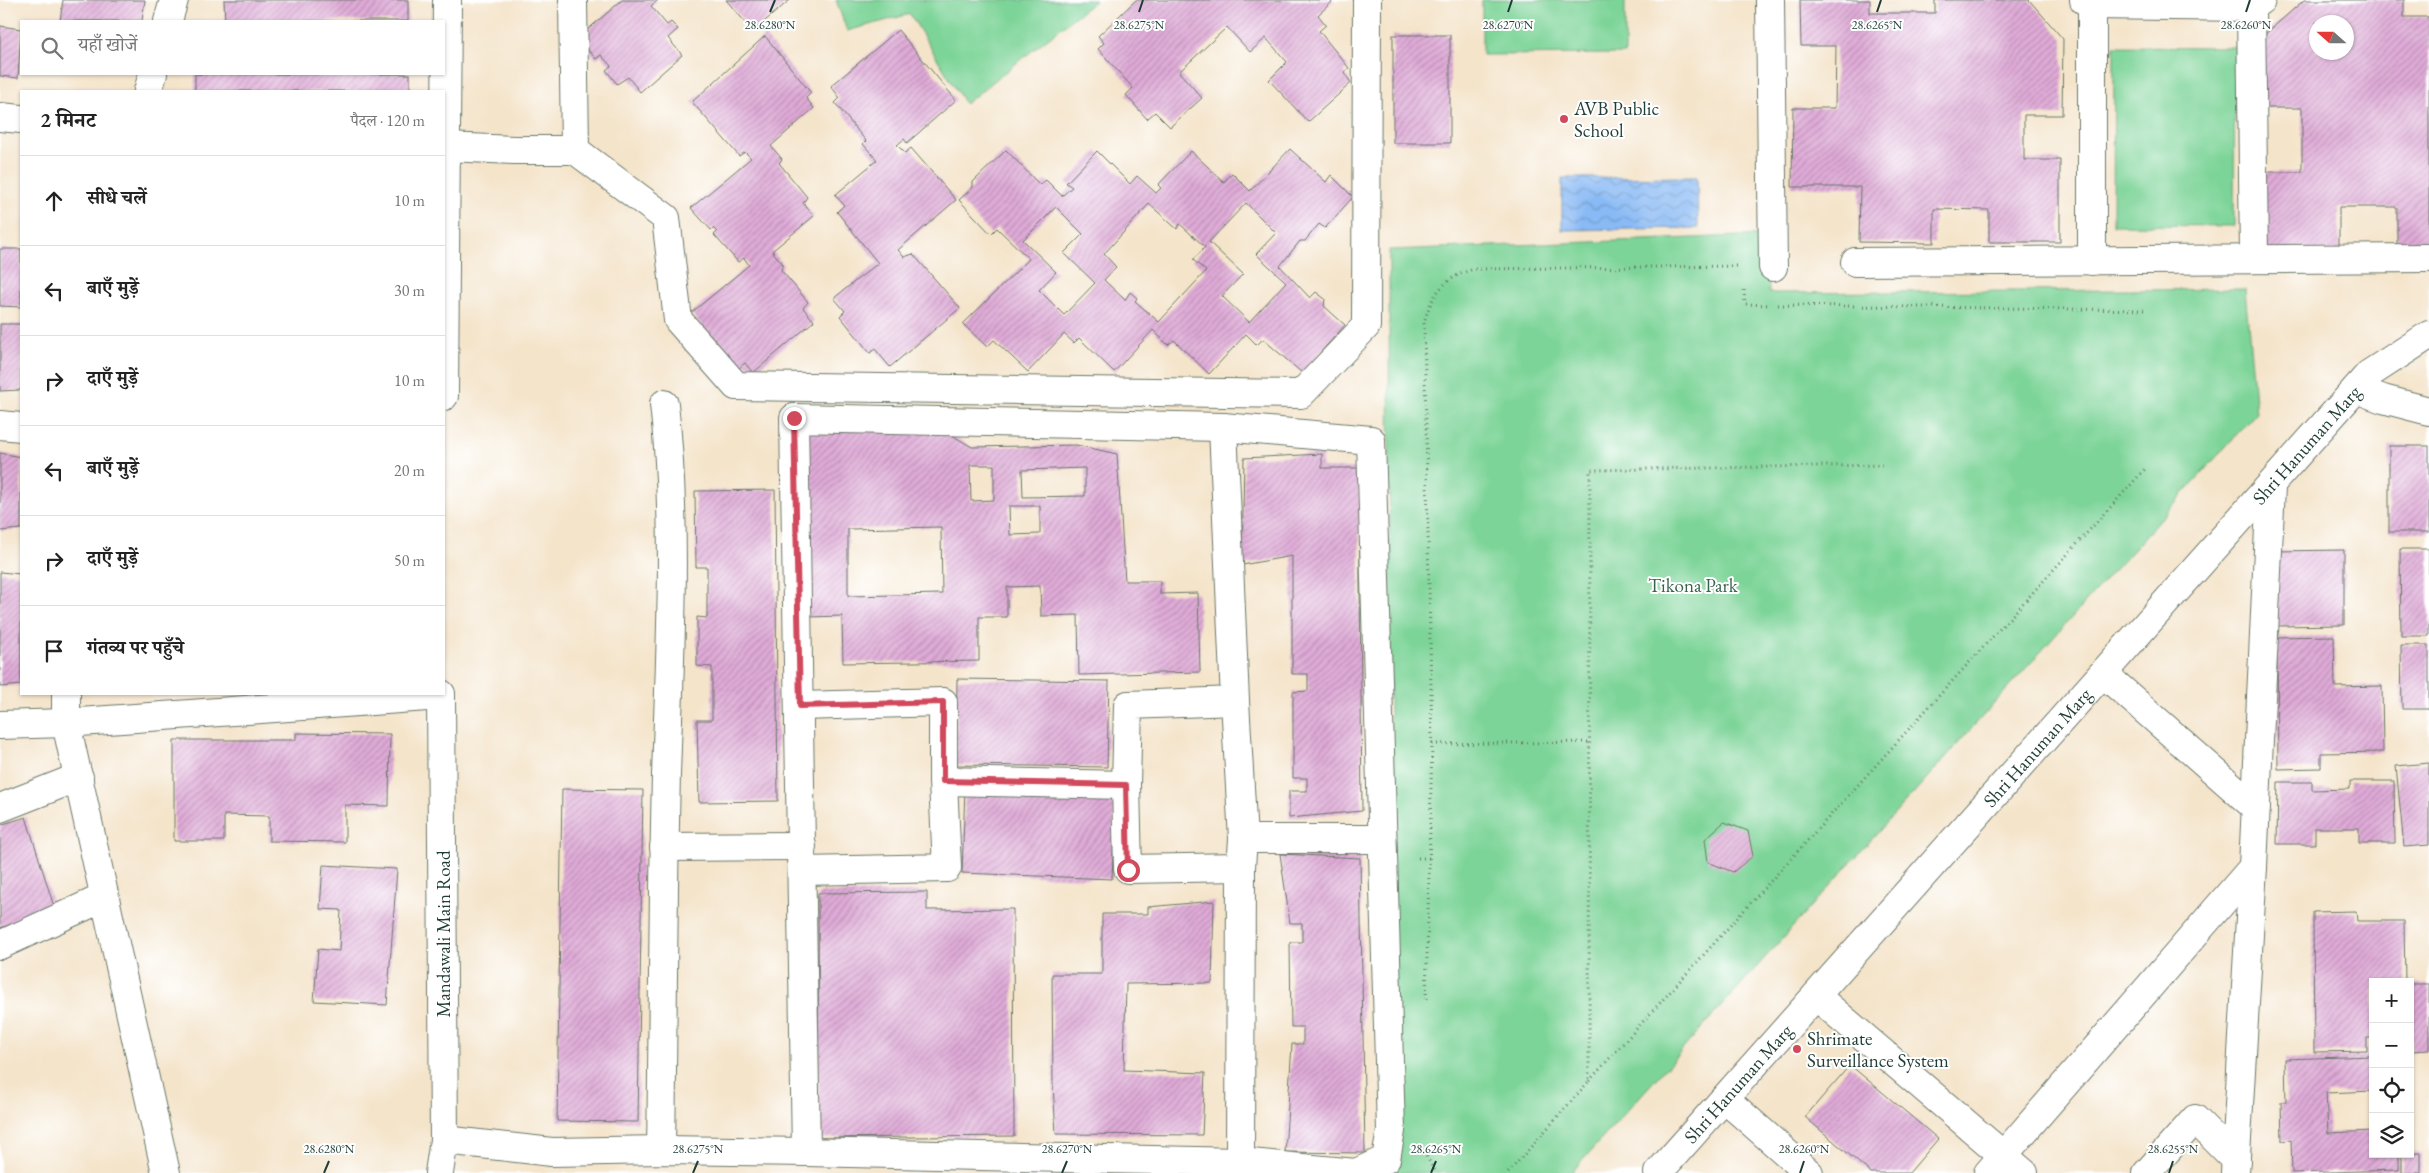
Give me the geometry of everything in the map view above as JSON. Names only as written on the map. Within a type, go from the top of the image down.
[{"type":"street","points":[[168,20],[174,0]]},
{"type":"street","points":[[445,272],[447,0]]},
{"type":"street","points":[[573,0],[576,150]]},
{"type":"street","points":[[446,147],[576,150],[666,218],[678,320],[736,386],[1302,394],[1366,326],[1367,0]]},
{"type":"street","points":[[1770,0],[1773,267]]},
{"type":"street","points":[[2092,261],[2088,2],[2256,3],[2254,258]]},
{"type":"street","points":[[148,90],[153,75]]},
{"type":"street","points":[[0,117],[20,119]]},
{"type":"street","points":[[1855,262],[2429,258]]},
{"type":"street","name":"Shri Hanuman Marg","points":[[1658,1173],[2369,374],[2429,335]]},
{"type":"street","points":[[2356,389],[2429,412]]},
{"type":"street","points":[[662,1150],[664,847],[672,579],[670,455],[664,404]]},
{"type":"street","points":[[444,1140],[552,1152],[662,1150],[806,1152],[1240,1162],[1356,1172],[1386,1159],[1391,1131],[1371,440],[1223,428],[794,418],[806,1152]]},
{"type":"street","points":[[0,425],[20,427]]},
{"type":"street","points":[[1223,428],[1234,701],[1244,839],[1241,867],[1240,1162]]},
{"type":"street","points":[[2235,1167],[2253,867],[2271,486]]},
{"type":"street","points":[[2104,674],[2256,808]]},
{"type":"street","points":[[66,695],[66,723],[166,1173]]},
{"type":"street","points":[[0,724],[66,723],[441,695]]},
{"type":"street","name":"Mandawali Main Road","points":[[439,1173],[444,1140],[441,695]]},
{"type":"street","points":[[1234,701],[1128,705],[1126,785],[1128,870],[1241,867]]},
{"type":"street","points":[[664,847],[947,868],[943,781],[943,702],[800,706]]},
{"type":"street","points":[[0,808],[78,777]]},
{"type":"street","points":[[943,781],[1126,785]]},
{"type":"street","points":[[1244,839],[1382,840]]},
{"type":"street","points":[[1996,1164],[2253,867]]},
{"type":"street","points":[[0,945],[105,897]]},
{"type":"street","points":[[1816,996],[1996,1164],[2024,1173]]},
{"type":"street","points":[[1725,1099],[1809,1173]]},
{"type":"street","points":[[2147,1173],[2196,1119],[2235,1167]]},
{"type":"path","points":[[1425,1007],[1432,744],[1424,323],[1430,304],[1440,289],[1456,274],[1474,269],[1539,267]]},
{"type":"path","points":[[1589,1081],[1590,470],[1882,465]]},
{"type":"path","points":[[1508,1173],[1589,1081],[2145,470]]},
{"type":"path","points":[[1432,744],[1589,742]]},
{"type":"path","points":[[1423,1144],[1430,1167],[1436,1173]]},
{"type":"green space","points":[[836,0],[1096,0],[965,104],[910,14],[847,31]]},
{"type":"green space","points":[[1482,0],[1625,0],[1625,54],[1482,55]]},
{"type":"green space","points":[[2114,46],[2235,47],[2234,226],[2113,225]]},
{"type":"green space","name":"Tikona Park","points":[[1767,235],[1769,293],[2245,289],[2256,413],[1571,1173],[1391,1173],[1389,250]]},
{"type":"water","points":[[1697,177],[1698,228],[1562,230],[1562,178]]},
{"type":"building","points":[[63,0],[145,0],[142,20],[60,20]]},
{"type":"building","points":[[224,0],[408,0],[408,20],[225,20]]},
{"type":"building","points":[[622,0],[658,0],[651,6],[667,25],[671,22],[678,29],[668,38],[682,55],[640,92],[628,77],[617,84],[606,70],[611,66],[601,55],[596,59],[578,38]]},
{"type":"building","points":[[726,0],[790,0],[753,31]]},
{"type":"building","points":[[1136,0],[1334,0],[1318,15],[1326,25],[1319,31],[1349,68],[1344,72],[1351,83],[1308,122],[1269,80],[1287,62],[1266,38],[1250,52],[1227,27],[1179,72],[1202,98],[1170,127],[1155,112],[1147,119],[1126,95],[1133,88],[1098,49],[1104,43],[1098,36]]},
{"type":"building","points":[[1800,0],[1870,0],[1870,13],[1935,13],[1935,0],[2029,0],[2063,39],[2062,115],[2024,115],[2024,160],[2060,160],[2060,242],[1989,242],[1989,210],[1934,209],[1934,243],[1859,242],[1860,187],[1792,187],[1793,108],[1835,108],[1836,46],[1801,46]]},
{"type":"building","points":[[2304,0],[2404,0],[2404,17],[2429,17],[2429,249],[2397,249],[2397,207],[2339,207],[2339,251],[2264,252],[2262,172],[2302,172],[2302,108],[2262,108],[2262,37]]},
{"type":"building","points":[[0,26],[20,29],[18,78],[0,76]]},
{"type":"building","points":[[898,30],[956,100],[907,143],[904,139],[897,145],[905,153],[911,148],[956,200],[898,250],[904,257],[913,254],[960,308],[890,367],[875,349],[870,353],[840,316],[845,311],[834,298],[878,263],[837,212],[844,205],[835,195],[877,160],[863,144],[866,141],[835,103],[840,98],[831,86]]},
{"type":"building","points":[[1393,35],[1450,35],[1450,143],[1393,143]]},
{"type":"building","points":[[765,36],[811,93],[806,98],[814,108],[771,146],[782,159],[779,163],[807,197],[803,203],[814,216],[772,251],[783,264],[781,270],[808,302],[803,308],[814,321],[753,373],[745,363],[738,369],[691,313],[749,265],[744,258],[738,262],[714,235],[717,232],[713,228],[711,230],[691,208],[751,158],[745,152],[739,156],[692,102]]},
{"type":"building","points":[[195,75],[410,75],[410,90],[195,90]]},
{"type":"building","points":[[1290,149],[1326,182],[1331,175],[1353,197],[1325,228],[1319,224],[1305,241],[1300,241],[1280,266],[1310,298],[1316,292],[1325,299],[1324,306],[1345,325],[1302,373],[1263,339],[1257,345],[1246,334],[1209,374],[1174,340],[1168,345],[1153,330],[1114,372],[1079,338],[1074,343],[1064,334],[1028,372],[994,340],[987,347],[963,324],[1029,259],[997,228],[991,234],[959,200],[973,187],[973,182],[1006,150],[1040,185],[1046,180],[1062,196],[1072,187],[1066,183],[1097,151],[1130,184],[1137,176],[1156,193],[1161,188],[1158,185],[1191,151],[1224,182],[1232,173],[1250,191]],"holes":[[[1246,203],[1276,233],[1256,254],[1286,282],[1249,322],[1222,296],[1243,274],[1209,242]],[[1149,204],[1177,229],[1180,224],[1205,247],[1193,260],[1206,271],[1159,322],[1135,301],[1137,298],[1130,292],[1125,300],[1104,280],[1116,267],[1104,254]],[[1056,207],[1083,234],[1064,253],[1095,283],[1064,315],[1039,290],[1056,272],[1023,240]]]},
{"type":"building","points":[[0,249],[20,249],[20,307],[0,306]]},
{"type":"building","points":[[0,324],[20,324],[20,390],[0,391]]},
{"type":"building","points":[[805,425],[950,434],[972,447],[1076,445],[1117,454],[1125,581],[1160,581],[1160,594],[1198,593],[1200,672],[1079,675],[1078,615],[1041,616],[1040,586],[1007,587],[1007,617],[979,617],[979,661],[843,663],[842,616],[808,617]],"holes":[[[970,465],[994,465],[994,500],[971,501]],[[1085,468],[1085,496],[1023,497],[1022,470]],[[1009,506],[1040,506],[1040,534],[1010,535]],[[941,527],[942,594],[848,596],[848,529]]]},
{"type":"building","points":[[2389,446],[2429,446],[2429,532],[2389,532]]},
{"type":"building","points":[[0,453],[20,457],[20,529],[0,531]]},
{"type":"building","points":[[1322,454],[1322,468],[1359,468],[1362,811],[1289,818],[1289,791],[1307,791],[1307,778],[1293,778],[1293,692],[1308,691],[1308,674],[1292,674],[1292,556],[1242,565],[1244,458]]},
{"type":"building","points":[[775,490],[778,801],[699,802],[697,720],[712,720],[712,667],[697,666],[697,617],[707,618],[707,567],[696,567],[695,491]]},
{"type":"building","points":[[2400,549],[2429,549],[2429,636],[2401,636]]},
{"type":"building","points":[[2344,550],[2344,625],[2276,626],[2275,551]]},
{"type":"building","points":[[0,572],[20,574],[20,685],[0,687]]},
{"type":"building","points":[[2334,636],[2335,687],[2382,686],[2383,752],[2321,753],[2321,768],[2278,769],[2277,637]]},
{"type":"building","points":[[2401,645],[2429,645],[2429,709],[2402,709]]},
{"type":"building","points":[[957,679],[1109,681],[1107,767],[956,765]]},
{"type":"building","points":[[296,733],[390,734],[389,806],[345,805],[345,842],[269,841],[269,816],[224,815],[224,841],[174,841],[174,740],[296,740]]},
{"type":"building","points":[[2429,763],[2429,845],[2404,847],[2396,766]]},
{"type":"building","points":[[2350,781],[2394,781],[2395,843],[2359,843],[2359,828],[2315,828],[2315,844],[2277,844],[2278,782],[2312,782],[2312,790],[2350,789]]},
{"type":"building","points":[[965,788],[1115,794],[1112,879],[962,873]]},
{"type":"building","points":[[562,789],[643,790],[638,1122],[557,1121]]},
{"type":"building","points":[[26,817],[55,910],[0,928],[0,825]]},
{"type":"building","points":[[1724,822],[1748,831],[1753,856],[1733,872],[1708,862],[1705,839]]},
{"type":"building","points":[[1280,854],[1360,858],[1365,1153],[1285,1152],[1292,1044],[1303,1044],[1303,1027],[1291,1027],[1290,942],[1302,942],[1302,923],[1290,923]]},
{"type":"building","points":[[323,865],[397,869],[387,1005],[314,1001],[318,949],[339,951],[341,910],[320,909]]},
{"type":"building","points":[[927,892],[927,910],[1013,909],[1014,1136],[819,1138],[818,893]]},
{"type":"building","points":[[1214,901],[1212,983],[1126,984],[1124,1070],[1205,1073],[1202,1135],[1056,1134],[1053,1085],[1052,974],[1102,974],[1102,914],[1148,914],[1148,907]]},
{"type":"building","points":[[2356,911],[2357,921],[2404,921],[2405,978],[2369,978],[2369,1038],[2367,1038],[2367,1051],[2314,1052],[2313,912]]},
{"type":"building","points":[[2414,984],[2429,984],[2429,1050],[2414,1051]]},
{"type":"building","points":[[2369,1056],[2369,1091],[2326,1093],[2328,1133],[2369,1131],[2369,1158],[2399,1158],[2399,1170],[2292,1173],[2291,1140],[2282,1141],[2281,1102],[2286,1102],[2285,1059]]},
{"type":"building","points":[[1850,1065],[1938,1139],[1909,1173],[1871,1173],[1805,1117]]},
{"type":"building","points":[[2414,1153],[2421,1153],[2421,1173],[2402,1173],[2402,1158],[2414,1158]]},
{"type":"place","name":"AVB Public School","points":[[1564,119]]},
{"type":"place","name":"Shrimate Surveillance System","points":[[1797,1049]]},
{"type":"route","points":[[794,418],[800,706],[943,702],[943,781],[1126,785],[1128,870]]}]
